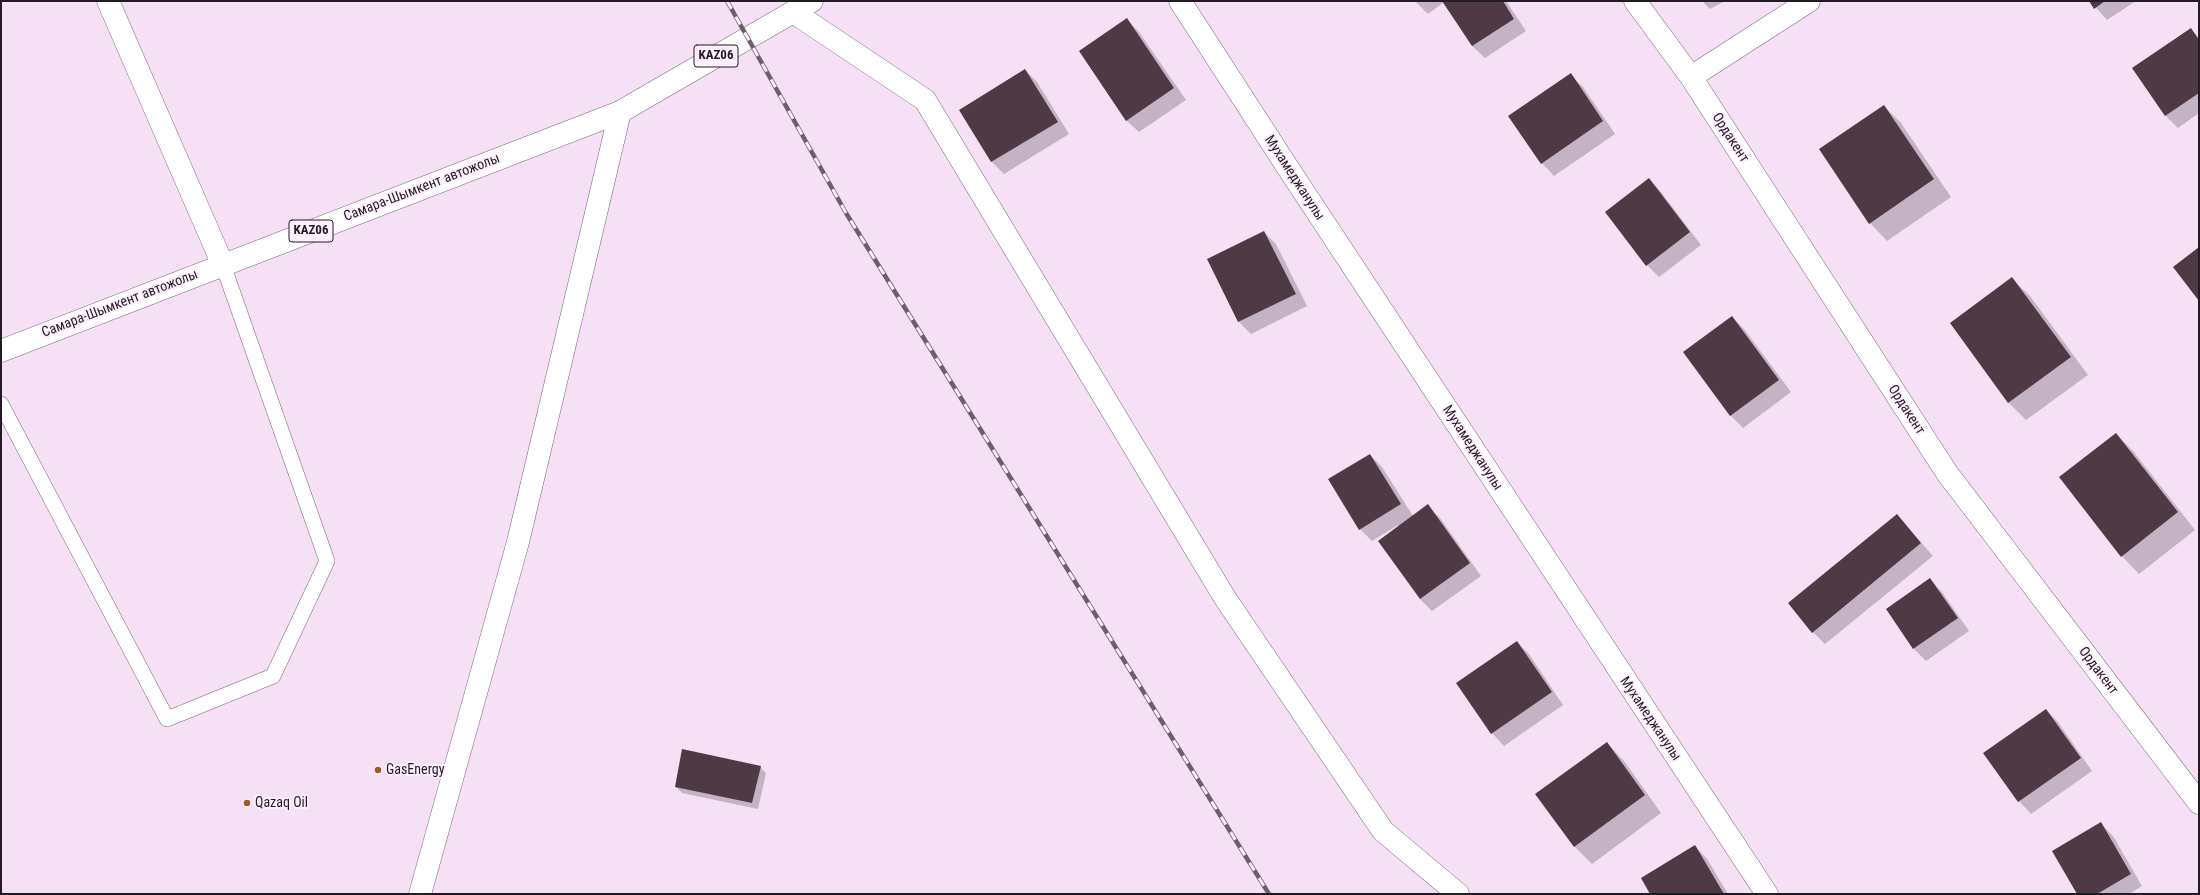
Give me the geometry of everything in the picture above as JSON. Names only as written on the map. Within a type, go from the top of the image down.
[{"type":"street","points":[[108,1],[223,265]]},
{"type":"street","name":"KAZ06","points":[[620,112],[812,1]]},
{"type":"street","name":"Мухамеджанулы","points":[[1180,1],[1310,202],[1767,894]]},
{"type":"street","name":"Ордакент","points":[[1635,1],[1691,77],[1947,472],[2199,803]]},
{"type":"street","points":[[1691,77],[1809,1]]},
{"type":"street","points":[[793,12],[925,100],[1225,598],[1383,831],[1458,894]]},
{"type":"street","points":[[420,894],[518,542],[620,112]]},
{"type":"street","name":"Самара-Шымкент автожолы","points":[[1,351],[620,112]]},
{"type":"lane","points":[[1,404],[167,718],[273,676],[327,561],[223,265]]},
{"type":"building","points":[[1442,1],[1503,1],[1514,19],[1472,46]]},
{"type":"building","points":[[2089,1],[2105,1],[2094,9]]},
{"type":"building","points":[[1127,18],[1174,88],[1126,121],[1079,51]]},
{"type":"building","points":[[2191,28],[2199,40],[2199,93],[2165,116],[2132,68]]},
{"type":"building","points":[[1025,69],[1058,122],[991,162],[959,110]]},
{"type":"building","points":[[1571,73],[1603,121],[1541,164],[1508,116]]},
{"type":"building","points":[[1884,105],[1934,179],[1869,224],[1819,149]]},
{"type":"building","points":[[1649,178],[1690,232],[1646,266],[1605,212]]},
{"type":"building","points":[[1264,231],[1296,294],[1238,322],[1207,259]]},
{"type":"building","points":[[2199,247],[2199,301],[2173,267]]},
{"type":"building","points":[[2012,277],[2071,357],[2008,403],[1950,323]]},
{"type":"building","points":[[1732,316],[1779,380],[1730,416],[1683,352]]},
{"type":"building","points":[[2116,433],[2178,512],[2121,557],[2059,477]]},
{"type":"building","points":[[1370,454],[1401,504],[1359,530],[1328,479]]},
{"type":"building","points":[[1428,504],[1470,563],[1420,599],[1378,541]]},
{"type":"building","points":[[1897,514],[1921,543],[1812,633],[1788,603]]},
{"type":"building","points":[[1930,578],[1958,618],[1913,649],[1886,609]]},
{"type":"building","points":[[1517,641],[1552,692],[1491,734],[1456,683]]},
{"type":"building","points":[[2046,709],[2081,758],[2018,802],[1983,753]]},
{"type":"building","points":[[1607,742],[1645,795],[1574,847],[1535,794]]},
{"type":"building","points":[[682,749],[761,766],[752,803],[675,787]]},
{"type":"building","points":[[2101,822],[2131,874],[2097,894],[2077,894],[2052,851]]},
{"type":"building","points":[[1695,845],[1724,894],[1650,894],[1641,878]]},
{"type":"railway","points":[[727,1],[846,213],[1269,894]]},
{"type":"place","name":"GasEnergy","points":[[378,770]]},
{"type":"place","name":"Qazaq Oil","points":[[247,803]]}]
